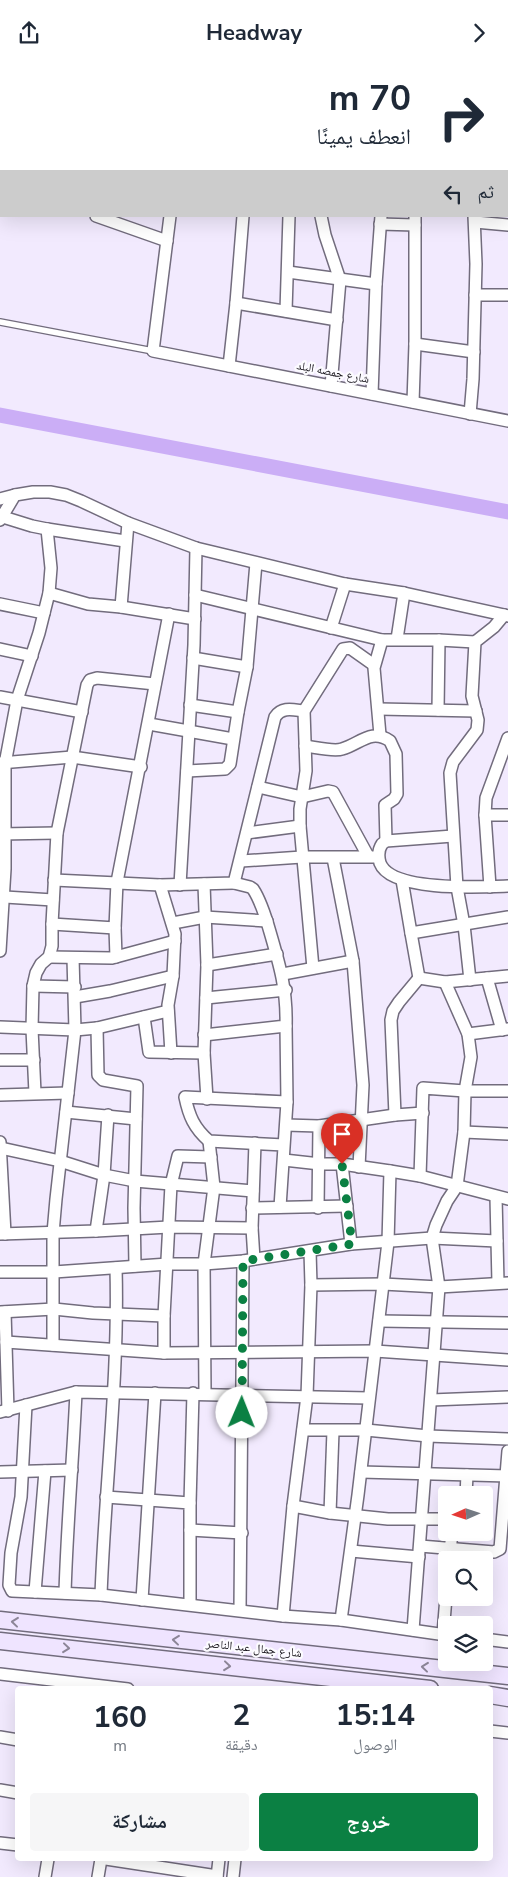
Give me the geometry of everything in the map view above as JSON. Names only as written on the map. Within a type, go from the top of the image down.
[{"type":"main road","name":"شارع جمال عبد الناصر","points":[[0,1621],[508,1676]]},
{"type":"main road","name":"شارع جمال عبد الناصر","points":[[0,1641],[403,1686]]},
{"type":"main road","points":[[493,1695],[508,1697]]},
{"type":"street","points":[[153,351],[170,217]]},
{"type":"street","points":[[229,366],[243,217]]},
{"type":"street","points":[[286,311],[290,217]]},
{"type":"street","points":[[321,217],[325,235],[340,280],[331,386]]},
{"type":"street","points":[[113,219],[167,241]]},
{"type":"street","points":[[470,414],[474,352],[475,219],[508,225]]},
{"type":"street","points":[[372,394],[380,220],[415,221],[413,402]]},
{"type":"street","points":[[288,272],[376,284]]},
{"type":"street","points":[[475,295],[508,295]]},
{"type":"street","points":[[236,303],[337,319]]},
{"type":"street","points":[[415,344],[474,352]]},
{"type":"street","name":"شارع جمصه البلد","points":[[153,351],[508,421]]},
{"type":"street","points":[[0,499],[34,491],[66,495],[128,523],[196,548],[345,583],[404,593],[506,615]]},
{"type":"street","points":[[16,495],[1,518],[32,527],[125,541]]},
{"type":"street","points":[[121,607],[128,523]]},
{"type":"street","points":[[0,951],[5,897],[2,834],[2,763],[17,699],[32,656],[48,593],[51,568],[47,529]]},
{"type":"street","points":[[180,885],[195,619],[196,548]]},
{"type":"street","points":[[187,771],[225,769],[230,764],[247,667],[256,563]]},
{"type":"street","points":[[330,628],[345,583]]},
{"type":"street","points":[[48,593],[88,604],[169,613],[195,619]]},
{"type":"street","points":[[397,639],[404,593]]},
{"type":"street","points":[[196,595],[253,607],[382,640],[475,642],[506,615]]},
{"type":"street","points":[[0,604],[44,613]]},
{"type":"street","points":[[116,957],[117,882],[141,767],[169,613]]},
{"type":"street","points":[[380,735],[374,665],[382,640]]},
{"type":"street","points":[[438,640],[438,709]]},
{"type":"street","points":[[470,980],[464,925],[457,887],[450,782],[453,763],[477,729],[478,719],[472,696],[475,642]]},
{"type":"street","points":[[314,968],[300,826],[305,776],[304,711],[343,649],[350,648],[374,665]]},
{"type":"street","points":[[0,649],[32,656]]},
{"type":"street","points":[[193,658],[247,667]]},
{"type":"street","points":[[36,1093],[32,1029],[33,986],[38,968],[49,957],[52,946],[57,833],[87,685],[90,680],[97,678],[155,684]]},
{"type":"street","points":[[0,697],[82,712]]},
{"type":"street","points":[[190,705],[238,712]]},
{"type":"street","points":[[234,883],[248,833],[273,725],[278,712],[287,709],[304,711]]},
{"type":"street","points":[[379,709],[476,711]]},
{"type":"street","points":[[149,724],[233,739]]},
{"type":"street","points":[[305,746],[339,750],[364,738],[380,735],[390,741],[396,754],[397,793],[394,799],[386,803],[384,807],[386,841]]},
{"type":"street","points":[[490,887],[485,815],[486,798],[507,744]]},
{"type":"street","points":[[2,763],[72,757],[141,767]]},
{"type":"street","points":[[258,787],[302,797],[328,791],[333,792],[374,857],[385,871],[402,880],[457,887],[508,886]]},
{"type":"street","points":[[485,815],[508,815]]},
{"type":"street","points":[[248,833],[300,826]]},
{"type":"street","points":[[2,834],[57,833]]},
{"type":"street","points":[[374,857],[386,841],[453,836]]},
{"type":"street","points":[[241,861],[302,857],[374,857]]},
{"type":"street","points":[[333,858],[353,961],[363,1085],[359,1167]]},
{"type":"street","points":[[54,880],[160,885],[234,883],[253,889],[267,921],[286,990],[287,1102],[280,1207]]},
{"type":"street","points":[[395,1115],[393,1011],[419,978],[402,880]]},
{"type":"street","points":[[204,884],[207,965],[204,1053],[207,1099]]},
{"type":"street","points":[[160,885],[173,923],[175,941],[168,1011],[171,1053]]},
{"type":"street","points":[[5,897],[53,900]]},
{"type":"street","points":[[173,923],[205,917],[267,921]]},
{"type":"street","points":[[411,933],[508,917]]},
{"type":"street","points":[[52,924],[115,928]]},
{"type":"street","points":[[49,957],[116,957],[175,941]]},
{"type":"street","points":[[207,965],[277,954]]},
{"type":"street","points":[[53,1345],[53,1233],[75,1030],[73,958]]},
{"type":"street","points":[[283,974],[353,961]]},
{"type":"street","points":[[33,986],[75,992],[110,991],[172,976]]},
{"type":"street","points":[[419,978],[445,982],[508,976]]},
{"type":"street","points":[[468,1034],[505,1030],[487,978]]},
{"type":"street","points":[[413,1630],[439,1287],[432,1239],[447,1201],[458,1186],[466,1091],[471,1057],[468,1034],[445,982]]},
{"type":"street","points":[[206,998],[286,990]]},
{"type":"street","points":[[0,1027],[97,1029],[168,1011]]},
{"type":"street","points":[[144,1017],[148,1052],[204,1053]]},
{"type":"street","points":[[204,1035],[286,1026]]},
{"type":"street","points":[[97,1029],[98,1075],[103,1080],[137,1086],[134,1181],[135,1266]]},
{"type":"street","points":[[0,1060],[34,1060]]},
{"type":"street","points":[[420,1177],[423,1088],[508,1091]]},
{"type":"street","points":[[0,1095],[68,1093]]},
{"type":"street","points":[[284,1145],[209,1141],[200,1133],[192,1121],[185,1097],[287,1102]]},
{"type":"street","points":[[66,1112],[136,1119]]},
{"type":"street","points":[[286,1125],[319,1126],[362,1119],[423,1113]]},
{"type":"street","points":[[96,1231],[104,1175],[108,1115]]},
{"type":"street","points":[[318,1208],[319,1126]]},
{"type":"street","points":[[464,1132],[508,1134]]},
{"type":"street","points":[[190,1605],[190,1503],[199,1393],[206,1353],[204,1264],[207,1229],[214,1187],[209,1141]]},
{"type":"street","points":[[0,1142],[3,1234],[169,1227],[207,1229],[252,1228]]},
{"type":"street","points":[[240,1610],[242,1352],[252,1228],[255,1143]]},
{"type":"street","points":[[1,1148],[60,1161],[104,1175],[134,1181],[253,1191]]},
{"type":"street","points":[[164,1353],[169,1227],[172,1185],[178,1155],[211,1157]]},
{"type":"street","points":[[284,1160],[320,1164],[342,1164],[390,1171],[508,1199]]},
{"type":"street","points":[[342,1164],[352,1244]]},
{"type":"street","points":[[341,1620],[388,1242],[390,1171]]},
{"type":"street","points":[[311,1285],[383,1284],[439,1287],[503,1283],[497,1241],[496,1197]]},
{"type":"street","points":[[252,1208],[347,1207]]},
{"type":"street","points":[[0,1272],[204,1264],[248,1260],[352,1244],[432,1239],[497,1241]]},
{"type":"street","points":[[283,1616],[293,1506],[307,1396],[311,1285],[310,1251]]},
{"type":"street","points":[[101,1595],[114,1392],[114,1349],[117,1313],[116,1268]]},
{"type":"street","points":[[164,1316],[93,1313],[54,1309],[2,1312],[6,1342],[3,1381],[4,1411],[76,1392],[199,1393],[370,1398]]},
{"type":"street","points":[[379,1321],[508,1323]]},
{"type":"street","points":[[6,1342],[164,1353],[375,1351],[508,1360]]},
{"type":"street","points":[[65,1593],[67,1526],[76,1392]]},
{"type":"street","points":[[142,1601],[155,1393]]},
{"type":"street","points":[[431,1400],[508,1397]]},
{"type":"street","points":[[26,1405],[21,1497],[10,1553],[9,1587],[12,1591],[101,1595],[283,1616],[341,1620],[438,1634]]},
{"type":"street","points":[[302,1430],[366,1430],[428,1436],[508,1439]]},
{"type":"street","points":[[330,1513],[333,1431]]},
{"type":"street","points":[[493,1552],[500,1549],[508,1451]]},
{"type":"street","points":[[0,1473],[72,1470]]},
{"type":"street","points":[[35,1592],[45,1471]]},
{"type":"street","points":[[361,1471],[507,1476]]},
{"type":"street","points":[[466,1486],[467,1475]]},
{"type":"street","points":[[106,1497],[190,1503]]},
{"type":"street","points":[[293,1506],[330,1513],[388,1519],[438,1519]]},
{"type":"street","points":[[190,1530],[242,1533]]},
{"type":"street","points":[[351,1551],[438,1553]]},
{"type":"street","points":[[493,1640],[508,1642]]},
{"type":"street","points":[[0,1674],[75,1686]]},
{"type":"street","points":[[493,1731],[508,1733]]},
{"type":"street","points":[[0,1737],[15,1740]]},
{"type":"street","points":[[0,1790],[15,1792]]},
{"type":"street","points":[[0,1843],[15,1845]]},
{"type":"street","points":[[45,1877],[48,1861]]},
{"type":"street","points":[[98,1877],[101,1861]]},
{"type":"street","points":[[118,1861],[217,1876],[219,1861]]},
{"type":"street","points":[[233,1877],[235,1861]]},
{"type":"lane","points":[[0,323],[153,351]]},
{"type":"waterway","points":[[0,415],[508,512]]},
{"type":"route","points":[[242,1413],[243,1261],[352,1244],[342,1164]]}]
